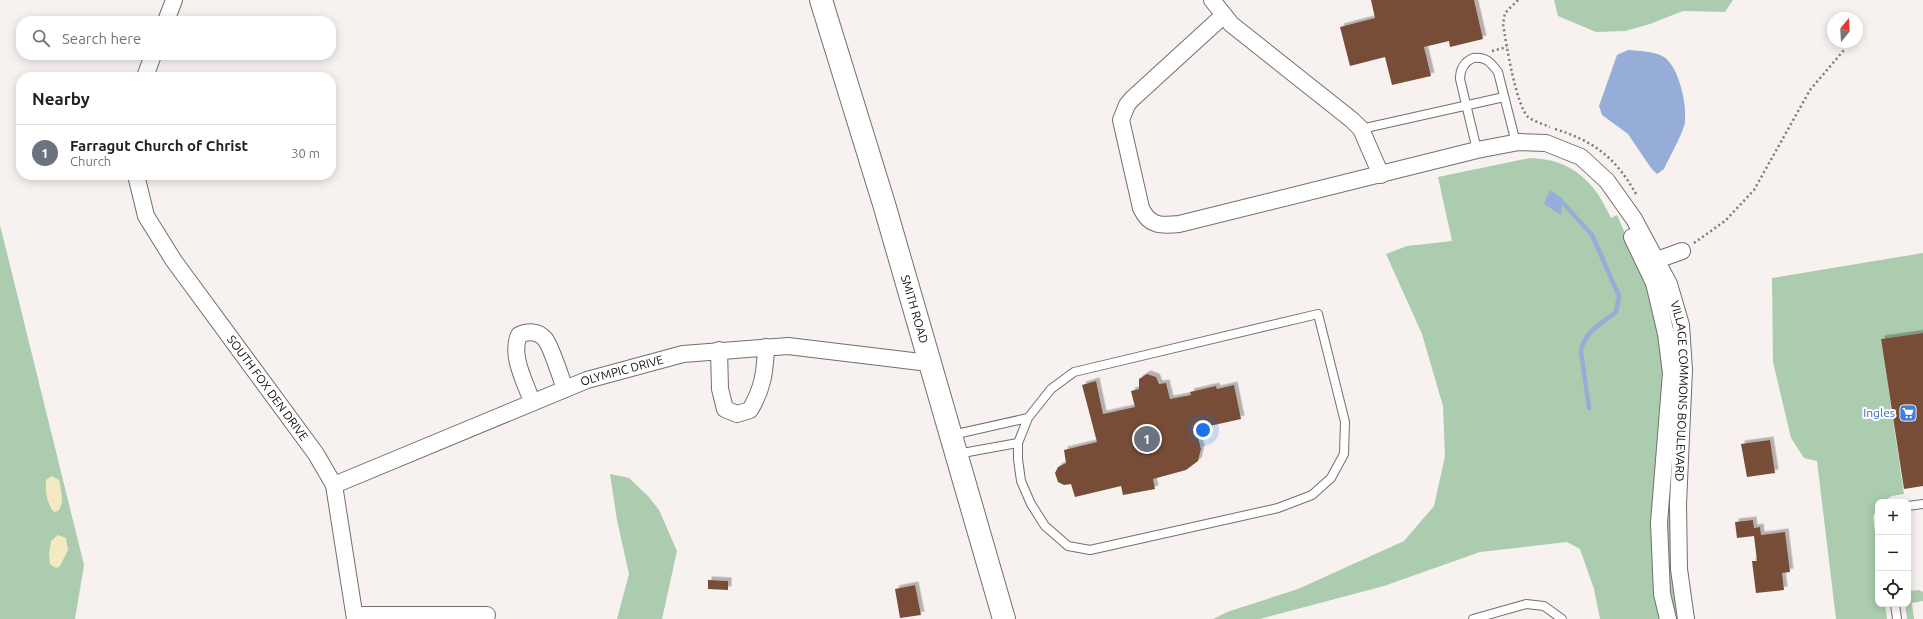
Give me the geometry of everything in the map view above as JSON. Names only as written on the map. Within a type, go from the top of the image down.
[{"type":"street","points":[[168,16],[174,0]]},
{"type":"street","name":"SMITH ROAD","points":[[821,0],[884,204],[1004,619]]},
{"type":"street","points":[[1212,0],[1232,24],[1352,120],[1361,129],[1380,175]]},
{"type":"street","name":"VILLAGE COMMONS BOULEVARD","points":[[1224,15],[1132,99],[1121,120],[1141,208],[1149,220],[1155,225],[1163,226],[1179,224],[1477,150],[1516,143],[1546,144],[1581,157],[1607,181],[1650,262],[1666,334],[1671,373],[1673,450],[1678,504],[1679,569],[1686,619]]},
{"type":"street","points":[[147,72],[151,60]]},
{"type":"street","name":"SOUTH FOX DEN DRIVE","points":[[137,180],[146,216],[174,261],[316,454],[334,486],[355,617]]},
{"type":"street","points":[[1650,262],[1682,251]]},
{"type":"street","points":[[532,402],[516,356],[516,344],[519,335],[527,331],[537,333],[546,339],[565,389]]},
{"type":"street","name":"OLYMPIC DRIVE","points":[[334,486],[532,402],[588,380],[683,354],[719,350],[788,346],[929,363]]},
{"type":"street","points":[[719,350],[720,389],[725,409],[737,414],[750,410],[759,395],[765,377],[766,347]]},
{"type":"street","name":"VILLAGE COMMONS BOULEVARD","points":[[1668,619],[1662,594],[1659,523],[1673,450]]},
{"type":"street","points":[[355,617],[487,615]]},
{"type":"lane","points":[[1477,150],[1460,86],[1460,72],[1468,61],[1473,58],[1480,57],[1492,64],[1498,72],[1516,143]]},
{"type":"lane","points":[[1361,129],[1504,97]]},
{"type":"lane","points":[[1318,314],[1345,422],[1344,454],[1331,478],[1312,495],[1278,508],[1090,550],[1068,546],[1045,526],[1031,504],[1021,481],[1018,443],[1028,418],[1051,389],[1074,372],[1318,314]]},
{"type":"lane","points":[[953,445],[1028,418]]},
{"type":"lane","points":[[953,445],[1018,443]]},
{"type":"lane","points":[[1911,506],[1921,504]]},
{"type":"lane","points":[[1473,619],[1526,604],[1544,606],[1562,619]]},
{"type":"lane","points":[[1895,607],[1897,619]]},
{"type":"path","points":[[1518,0],[1503,17],[1507,47],[1521,105],[1528,116],[1535,122],[1579,137],[1600,149],[1618,167],[1637,196]]},
{"type":"path","points":[[1489,52],[1507,47]]},
{"type":"path","points":[[1682,251],[1725,221],[1754,190],[1810,90],[1844,50]]},
{"type":"green space","points":[[1554,0],[1733,0],[1725,12],[1683,11],[1650,24],[1625,31],[1596,32],[1558,16]]},
{"type":"green space","points":[[1530,158],[1545,159],[1570,168],[1589,183],[1605,205],[1611,218],[1617,215],[1651,292],[1663,356],[1662,619],[1600,619],[1594,589],[1580,549],[1567,542],[1480,552],[1384,586],[1260,619],[1213,619],[1227,612],[1298,589],[1404,541],[1434,506],[1445,456],[1443,406],[1422,334],[1386,254],[1407,246],[1452,241],[1438,177]]},
{"type":"green space","points":[[0,225],[84,565],[75,619],[0,619]]},
{"type":"green space","points":[[1923,253],[1923,333],[1881,339],[1904,494],[1892,496],[1887,499],[1875,499],[1875,513],[1873,517],[1875,533],[1875,607],[1885,607],[1887,619],[1836,619],[1817,461],[1804,458],[1791,438],[1773,362],[1772,278]]},
{"type":"green space","points":[[1671,464],[1673,465],[1679,615],[1672,605],[1667,589],[1665,568],[1666,520]]},
{"type":"green space","points":[[610,474],[629,478],[648,496],[659,510],[677,551],[662,619],[617,619],[629,574],[617,520]]},
{"type":"green space","points":[[1919,590],[1923,592],[1923,601],[1912,603],[1914,619],[1907,619],[1905,607],[1911,607],[1911,591]]},
{"type":"sand","points":[[52,476],[59,480],[62,496],[60,508],[58,511],[54,512],[48,501],[46,488],[46,480]]},
{"type":"sand","points":[[58,535],[66,538],[68,550],[60,566],[56,568],[50,564],[49,554],[51,541]]},
{"type":"water","points":[[1628,50],[1651,52],[1664,57],[1674,69],[1681,86],[1685,105],[1684,125],[1680,137],[1664,169],[1657,174],[1651,168],[1628,134],[1602,115],[1599,106],[1617,55]]},
{"type":"water","points":[[1550,190],[1563,199],[1561,215],[1544,204]]},
{"type":"building","points":[[1371,0],[1474,0],[1483,39],[1450,47],[1449,41],[1424,47],[1431,76],[1392,85],[1385,57],[1350,66],[1340,27],[1375,18]]},
{"type":"building","name":"Ingles","points":[[1923,333],[1923,486],[1904,489],[1881,339]]},
{"type":"building","points":[[1147,374],[1156,377],[1159,384],[1166,383],[1170,399],[1191,395],[1190,392],[1216,386],[1217,389],[1234,385],[1241,419],[1196,429],[1201,449],[1198,461],[1186,470],[1153,479],[1155,489],[1123,495],[1121,486],[1075,497],[1071,484],[1064,485],[1058,482],[1055,473],[1058,467],[1066,463],[1064,450],[1097,442],[1082,385],[1096,381],[1103,414],[1135,407],[1131,391],[1139,389],[1139,379]]},
{"type":"building","points":[[1770,440],[1775,473],[1747,477],[1741,444]]},
{"type":"building","points":[[1753,520],[1754,528],[1760,527],[1761,535],[1785,532],[1790,572],[1782,573],[1784,590],[1756,593],[1752,561],[1757,561],[1754,536],[1737,538],[1735,522]]},
{"type":"building","points":[[708,580],[728,581],[728,590],[708,589]]},
{"type":"building","points":[[915,585],[921,615],[900,618],[895,589]]},
{"type":"waterway","points":[[1563,203],[1592,235],[1619,296],[1616,312],[1594,328],[1586,338],[1581,351],[1589,408]]},
{"type":"place","name":"Ingles","points":[[1908,413]]},
{"type":"place","name":"Farragut Church of Christ","points":[[1147,439]]}]
